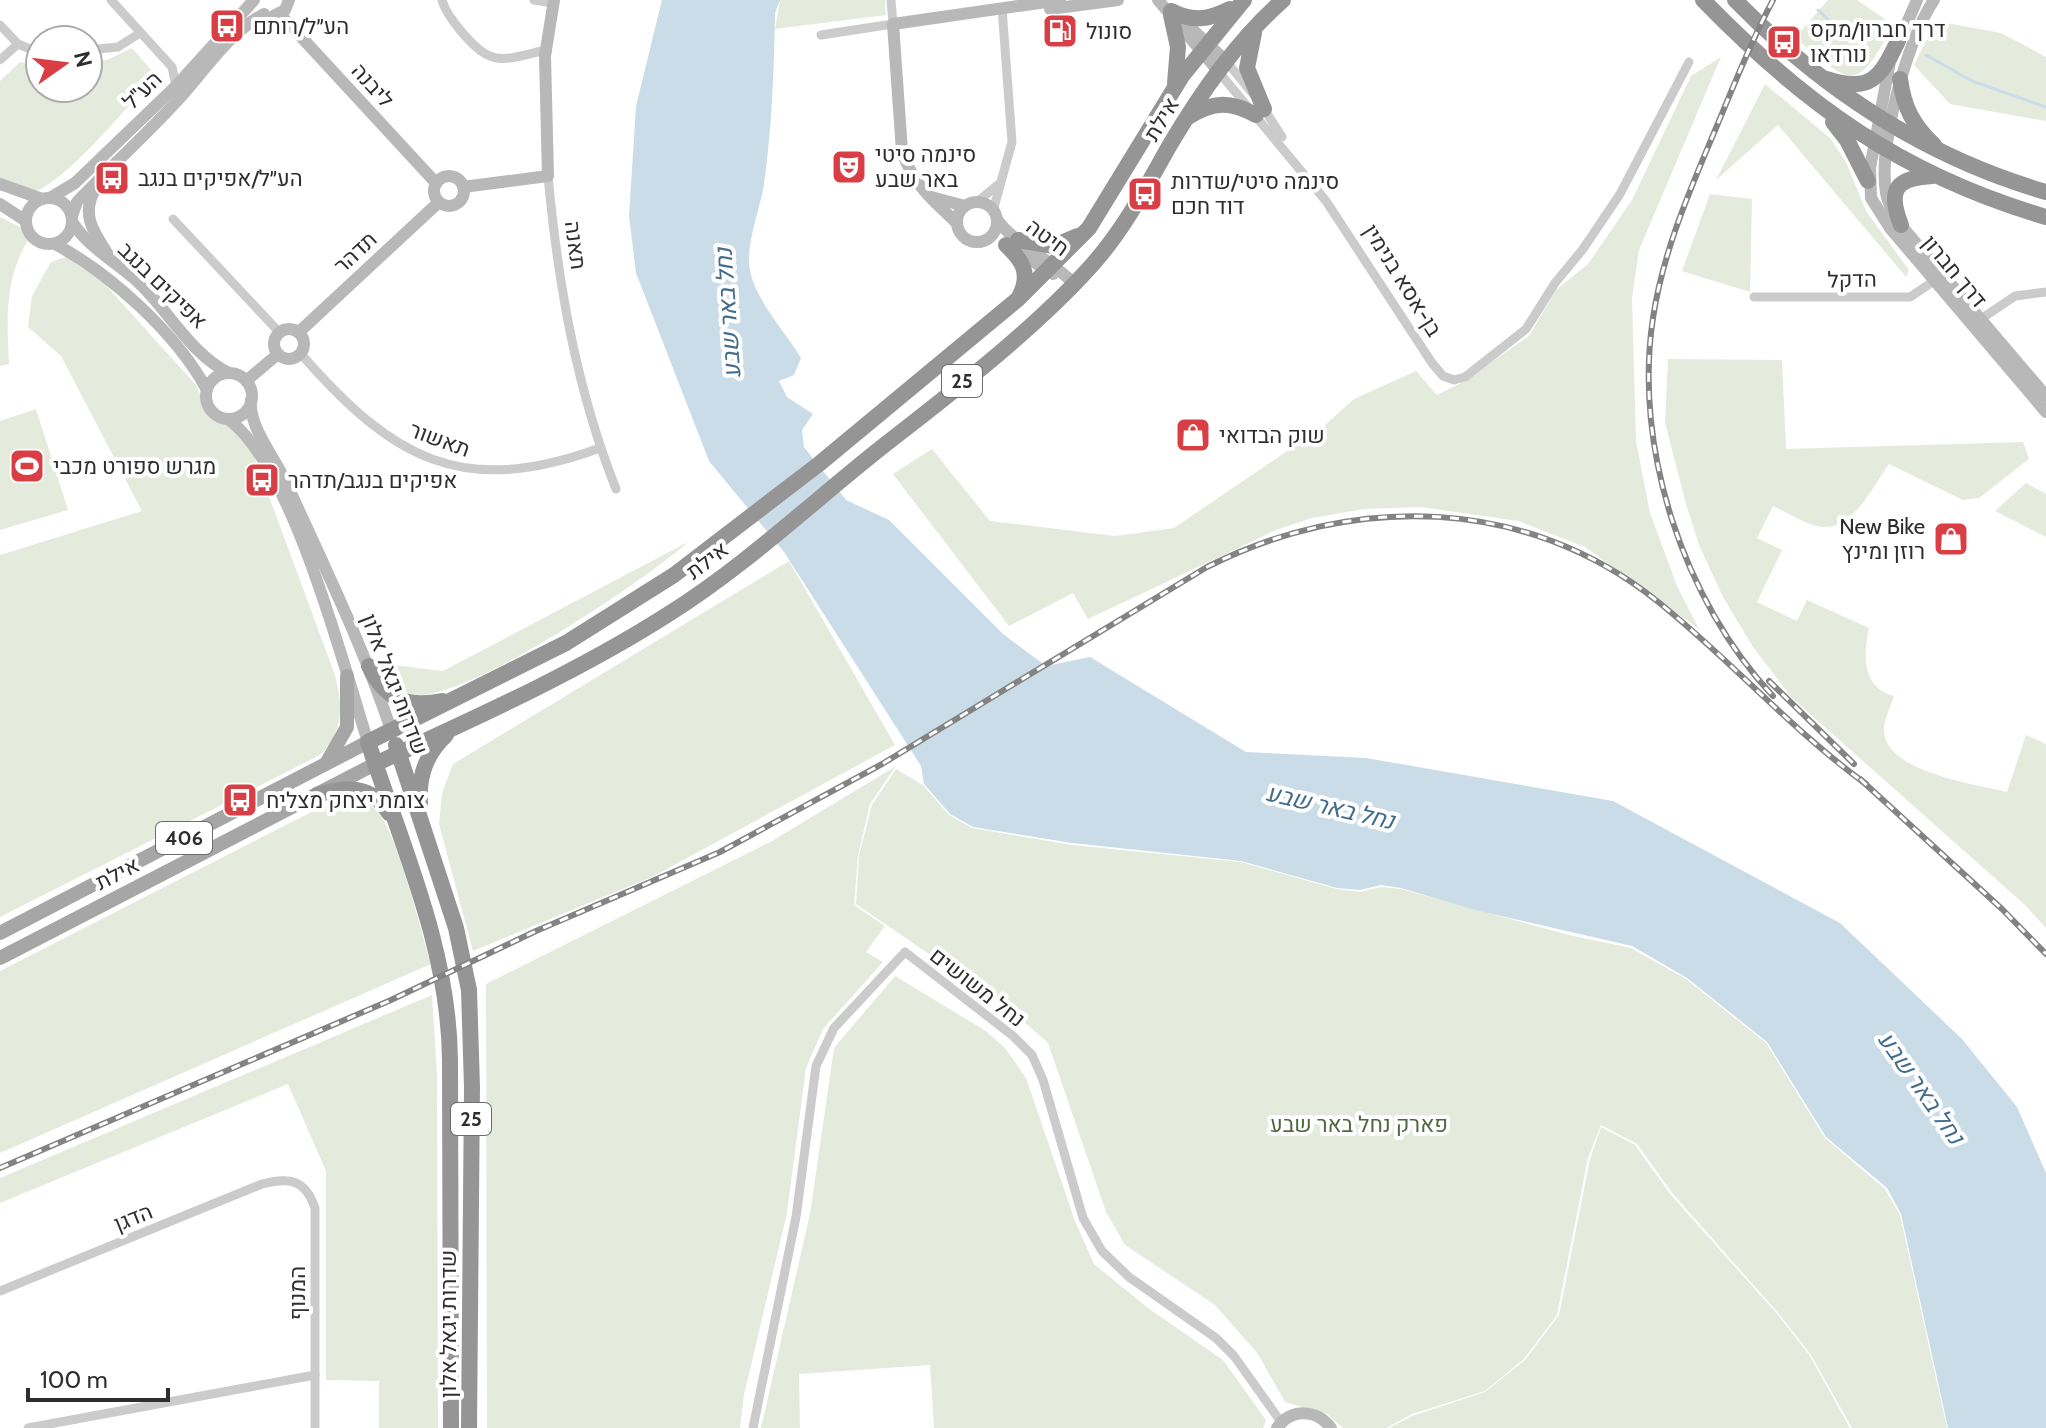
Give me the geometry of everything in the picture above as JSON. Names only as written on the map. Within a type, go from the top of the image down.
[{"type":"highway","name":"אילת","points":[[375,764],[643,630],[748,558],[1074,284],[1110,244],[1222,66],[1283,0]]},
{"type":"highway","points":[[1703,0],[1820,105],[1881,148],[1934,176],[2002,204],[2046,217]]},
{"type":"highway","points":[[1735,0],[1821,77],[1884,123],[1943,155],[2046,192]]},
{"type":"highway","name":"אילת","points":[[368,742],[593,628],[730,534],[1018,299],[1089,228],[1174,89],[1204,46],[1241,2]]},
{"type":"highway","points":[[1165,7],[1189,19],[1203,19],[1241,2]]},
{"type":"highway","points":[[1165,7],[1179,58],[1174,89]]},
{"type":"highway","points":[[1258,24],[1251,40],[1247,68],[1260,112]]},
{"type":"highway","points":[[1821,77],[1851,84],[1869,82],[1883,70],[1898,41]]},
{"type":"highway","points":[[1900,79],[1902,97],[1913,123],[1943,155]]},
{"type":"highway","points":[[1187,118],[1217,103],[1234,103],[1260,112]]},
{"type":"highway","points":[[1820,105],[1847,140],[1868,181]]},
{"type":"highway","points":[[1901,225],[1894,201],[1899,184],[1907,179],[1934,176]]},
{"type":"highway","points":[[1018,299],[1026,275],[1012,242],[1054,246],[1089,228]]},
{"type":"highway","points":[[369,666],[385,692],[407,703],[426,704],[466,694]]},
{"type":"highway","points":[[420,817],[425,764],[437,744],[459,724]]},
{"type":"highway","name":"שדרות יגאל אלון","points":[[391,730],[456,928],[469,990],[472,1060],[469,1428]]},
{"type":"highway","name":"שדרות יגאל אלון","points":[[368,742],[437,950],[450,1036],[451,1428]]},
{"type":"highway","points":[[317,795],[359,789],[377,798],[396,824]]},
{"type":"main road","points":[[324,766],[339,747],[347,727],[347,676]]},
{"type":"main road","name":"אילת","points":[[0,933],[368,742]]},
{"type":"main road","name":"אילת","points":[[0,958],[375,764]]},
{"type":"street","points":[[111,0],[172,67],[176,86]]},
{"type":"street","points":[[254,0],[264,14],[280,14],[289,0]]},
{"type":"street","name":"הע\"ל","points":[[46,199],[75,183],[176,86],[254,0]]},
{"type":"street","points":[[442,0],[455,25],[490,56],[508,58],[546,50]]},
{"type":"street","points":[[534,0],[553,2]]},
{"type":"street","points":[[891,0],[893,24]]},
{"type":"street","points":[[1003,12],[1060,0]]},
{"type":"street","points":[[821,35],[951,16],[1118,0]]},
{"type":"street","points":[[1884,123],[1898,41],[1917,0]]},
{"type":"street","points":[[1884,123],[1910,46],[1934,0]]},
{"type":"street","name":"תאנה","points":[[553,2],[546,50],[548,176],[567,315],[600,448],[616,489]]},
{"type":"street","name":"בן-אסא בנימין","points":[[1165,7],[1204,46],[1260,112],[1352,236],[1443,376],[1454,380],[1465,377],[1526,329],[1555,283],[1583,249],[1620,194],[1689,62]]},
{"type":"street","points":[[995,216],[1008,163],[1012,129],[1003,12]]},
{"type":"street","name":"הע\"ל","points":[[72,219],[77,202],[104,173],[176,102],[223,48],[251,21],[264,14]]},
{"type":"street","name":"ליבנה","points":[[280,14],[436,183]]},
{"type":"street","name":"חיטה","points":[[893,24],[902,151],[922,190],[957,223],[967,240],[1012,242]]},
{"type":"street","points":[[0,25],[24,46]]},
{"type":"street","points":[[104,48],[118,47],[140,33]]},
{"type":"street","points":[[0,60],[18,44]]},
{"type":"street","points":[[172,67],[191,70]]},
{"type":"street","name":"דרך חברון","points":[[1884,123],[1881,148],[1886,197],[1901,225],[1938,277]]},
{"type":"street","name":"דרך חברון","points":[[1881,148],[1868,181],[1879,213],[2046,396]]},
{"type":"street","points":[[104,173],[88,202],[88,218],[110,258]]},
{"type":"street","points":[[450,176],[463,187],[463,197],[457,204],[448,206],[439,202],[434,192],[436,183],[450,176]]},
{"type":"street","points":[[463,187],[548,176]]},
{"type":"street","points":[[957,223],[971,204],[1002,181]]},
{"type":"street","points":[[0,184],[64,203],[72,219],[68,236],[55,244],[35,240],[26,221],[0,204]]},
{"type":"street","name":"חיטה","points":[[922,190],[936,199],[971,204],[995,216],[1012,242],[1074,284]]},
{"type":"street","points":[[26,221],[30,208],[46,199]]},
{"type":"street","name":"תדהר","points":[[299,332],[439,202]]},
{"type":"street","name":"חיטה","points":[[987,240],[994,233],[995,216]]},
{"type":"street","name":"אפיקים בנגב","points":[[72,219],[93,246],[139,283],[210,359],[229,373]]},
{"type":"street","points":[[173,219],[279,332]]},
{"type":"street","name":"אפיקים בנגב","points":[[55,244],[83,260],[133,301],[189,361],[207,390]]},
{"type":"street","name":"הדקל","points":[[1754,297],[1910,297],[1938,277]]},
{"type":"street","points":[[1977,322],[2015,296],[2046,292]]},
{"type":"street","name":"דרך חברון","points":[[1977,322],[2046,412]]},
{"type":"street","points":[[288,329],[299,332],[304,343],[301,354],[288,359],[278,354],[274,343],[279,332],[288,329]]},
{"type":"street","points":[[246,381],[278,354]]},
{"type":"street","name":"תאשור","points":[[301,354],[362,419],[403,446],[445,464],[474,470],[519,469],[566,460],[600,448]]},
{"type":"street","points":[[229,373],[246,381],[251,400],[241,415],[228,419],[211,409],[207,390],[215,378],[229,373]]},
{"type":"street","name":"שדרות יגאל אלון","points":[[251,400],[250,413],[277,463],[369,666],[391,730]]},
{"type":"street","name":"שדרות יגאל אלון","points":[[228,419],[252,441],[281,492],[305,549],[368,742]]},
{"type":"street","name":"נחל משושים","points":[[753,1428],[796,1217],[820,1053],[845,1015],[905,952],[1013,1036],[1032,1055],[1043,1080],[1080,1208],[1102,1251],[1129,1277],[1216,1338],[1234,1356],[1279,1425]]},
{"type":"street","name":"הדגן","points":[[0,1291],[280,1179]]},
{"type":"street","name":"המנוף","points":[[280,1179],[303,1185],[315,1208],[315,1428]]},
{"type":"street","points":[[28,1428],[315,1375]]},
{"type":"street","points":[[1279,1425],[1299,1413],[1309,1413],[1331,1428]]},
{"type":"green space","points":[[780,0],[885,0],[886,15],[775,29]]},
{"type":"green space","points":[[1828,0],[1857,0],[1893,25],[1881,48],[1861,72],[1852,75],[1841,73],[1795,38]]},
{"type":"green space","points":[[1936,21],[2001,33],[2046,57],[2046,121],[1950,104],[1914,65]]},
{"type":"green space","points":[[132,48],[153,72],[152,81],[94,144],[45,186],[31,193],[0,179],[0,81],[20,62],[24,63],[24,104],[104,104],[104,60]]},
{"type":"green space","points":[[1721,57],[1639,250],[1632,298],[1636,441],[1650,513],[1677,586],[1699,629],[1585,547],[1518,521],[1421,507],[1364,509],[1312,518],[1276,530],[1088,619],[1073,593],[1009,626],[893,474],[932,449],[990,521],[1115,536],[1174,528],[1324,426],[1354,399],[1416,371],[1437,395],[1461,383],[1529,336],[1556,290],[1588,264],[1632,200],[1691,76]]},
{"type":"green space","points":[[1765,84],[1830,138],[1846,162],[1866,211],[1909,270],[1906,277],[1778,125],[1716,180]]},
{"type":"green space","points":[[1710,194],[1752,199],[1750,292],[1682,271]]},
{"type":"green space","points":[[0,217],[20,227],[28,240],[11,285],[9,364],[0,366]]},
{"type":"green space","points":[[66,257],[102,281],[196,385],[210,416],[227,425],[250,445],[335,675],[340,718],[334,737],[320,755],[0,917],[0,555],[142,511],[61,356],[28,327],[32,296],[51,262]]},
{"type":"green space","points":[[1668,359],[1782,360],[1786,449],[2023,442],[2029,459],[1979,498],[1963,500],[1889,464],[1858,508],[1838,524],[1826,527],[1813,525],[1773,506],[1757,538],[1782,550],[1757,602],[1797,621],[1807,600],[1869,628],[1866,659],[1870,678],[1883,692],[1894,696],[1884,732],[1889,746],[1917,767],[2007,792],[2026,735],[2046,744],[2046,928],[2025,905],[1792,698],[1753,647],[1723,597],[1699,545],[1686,504],[1665,423]]},
{"type":"green space","name":"מגרש ספורט מכבי","points":[[36,409],[68,510],[0,530],[0,421]]},
{"type":"green space","points":[[2026,483],[2046,494],[2046,537],[1995,511]]},
{"type":"green space","points":[[688,542],[595,610],[507,663],[466,682],[431,693],[408,693],[398,684],[386,664],[443,671]]},
{"type":"green space","points":[[789,561],[895,745],[654,876],[473,951],[439,824],[442,793],[453,764]]},
{"type":"green space","points":[[896,766],[870,804],[858,855],[854,905],[885,926],[866,952],[883,962],[823,1029],[806,1068],[787,1213],[744,1395],[740,1428],[487,1428],[486,984],[772,841]]},
{"type":"green space","name":"פארק נחל באר שבע","points":[[896,769],[923,785],[949,815],[972,828],[1072,845],[1241,862],[1337,889],[1360,892],[1381,887],[1401,889],[1569,935],[1631,948],[1686,979],[1766,1043],[1825,1138],[1885,1189],[1900,1215],[1947,1428],[1852,1428],[1811,1355],[1779,1314],[1673,1194],[1637,1144],[1601,1125],[1588,1158],[1557,1315],[1524,1359],[1485,1391],[1412,1414],[1386,1428],[1343,1428],[1327,1414],[1285,1402],[1258,1354],[1215,1305],[1125,1245],[1106,1212],[1048,1043],[1012,1011],[856,904],[859,855],[872,805]]},
{"type":"green space","points":[[351,798],[372,806],[386,825],[401,862],[431,964],[0,1153],[0,971],[321,807]]},
{"type":"green space","points":[[895,976],[986,1031],[1005,1048],[1026,1078],[1075,1221],[1094,1264],[1148,1308],[1223,1360],[1266,1420],[1263,1428],[934,1428],[930,1365],[799,1374],[800,1428],[761,1428],[810,1214],[834,1048]]},
{"type":"green space","points":[[432,995],[437,1073],[438,1428],[379,1428],[379,1381],[326,1380],[326,1171],[288,1084],[0,1203],[0,1178]]},
{"type":"green space","points":[[1601,1127],[1635,1145],[1671,1195],[1778,1315],[1810,1356],[1850,1428],[1389,1428],[1412,1416],[1485,1392],[1525,1360],[1559,1315],[1590,1159]]},
{"type":"water","name":"נחל באר שבע","points":[[662,0],[780,0],[775,13],[767,163],[749,263],[762,300],[801,358],[794,375],[779,381],[787,397],[813,414],[802,430],[804,447],[846,500],[889,520],[1003,634],[1046,666],[1090,657],[1246,752],[1366,758],[1613,801],[1840,923],[1962,1039],[2017,1107],[2046,1173],[2046,1428],[1948,1428],[1901,1214],[1887,1188],[1826,1137],[1767,1042],[1687,978],[1632,946],[1475,910],[1401,888],[1381,885],[1360,890],[1337,888],[1241,861],[1072,843],[973,827],[950,814],[924,784],[921,766],[784,552],[709,461],[636,273],[629,216],[636,106]]},
{"type":"waterway","points":[[1818,10],[1836,27],[1860,41]]},
{"type":"waterway","points":[[1926,55],[1972,81],[2046,107]]},
{"type":"railway","points":[[1773,0],[1736,79],[1670,245],[1653,318],[1649,368],[1651,419],[1659,470],[1672,520],[1691,569],[1714,615],[1741,658],[1773,696]]},
{"type":"railway","points":[[0,1168],[391,1000],[536,931],[720,852],[882,764],[1207,567],[1263,543],[1320,526],[1379,518],[1438,517],[1496,525],[1552,541],[1606,566],[1684,623],[1811,740],[1866,784]]},
{"type":"railway","points":[[1769,681],[1854,764]]},
{"type":"railway","points":[[1860,779],[2002,909],[2046,954]]},
{"type":"place","name":"הע״ל/רותם","points":[[227,26]]},
{"type":"place","name":"סונול","points":[[1060,31]]},
{"type":"place","name":"דרך חברון/מקס נורדאו","points":[[1784,42]]},
{"type":"place","name":"סינמה סיטי באר שבע","points":[[849,167]]},
{"type":"place","name":"הע״ל/אפיקים בנגב","points":[[112,178]]},
{"type":"place","name":"סינמה סיטי/שדרות דוד חכם","points":[[1145,194]]},
{"type":"place","name":"שוק הבדואי","points":[[1193,435]]},
{"type":"place","name":"מגרש ספורט מכבי","points":[[27,466]]},
{"type":"place","name":"אפיקים בנגב/תדהר","points":[[262,480]]},
{"type":"place","name":"New Bike רוזן ומינץ","points":[[1951,539]]},
{"type":"place","name":"צומת יצחק מצליח","points":[[240,800]]}]
